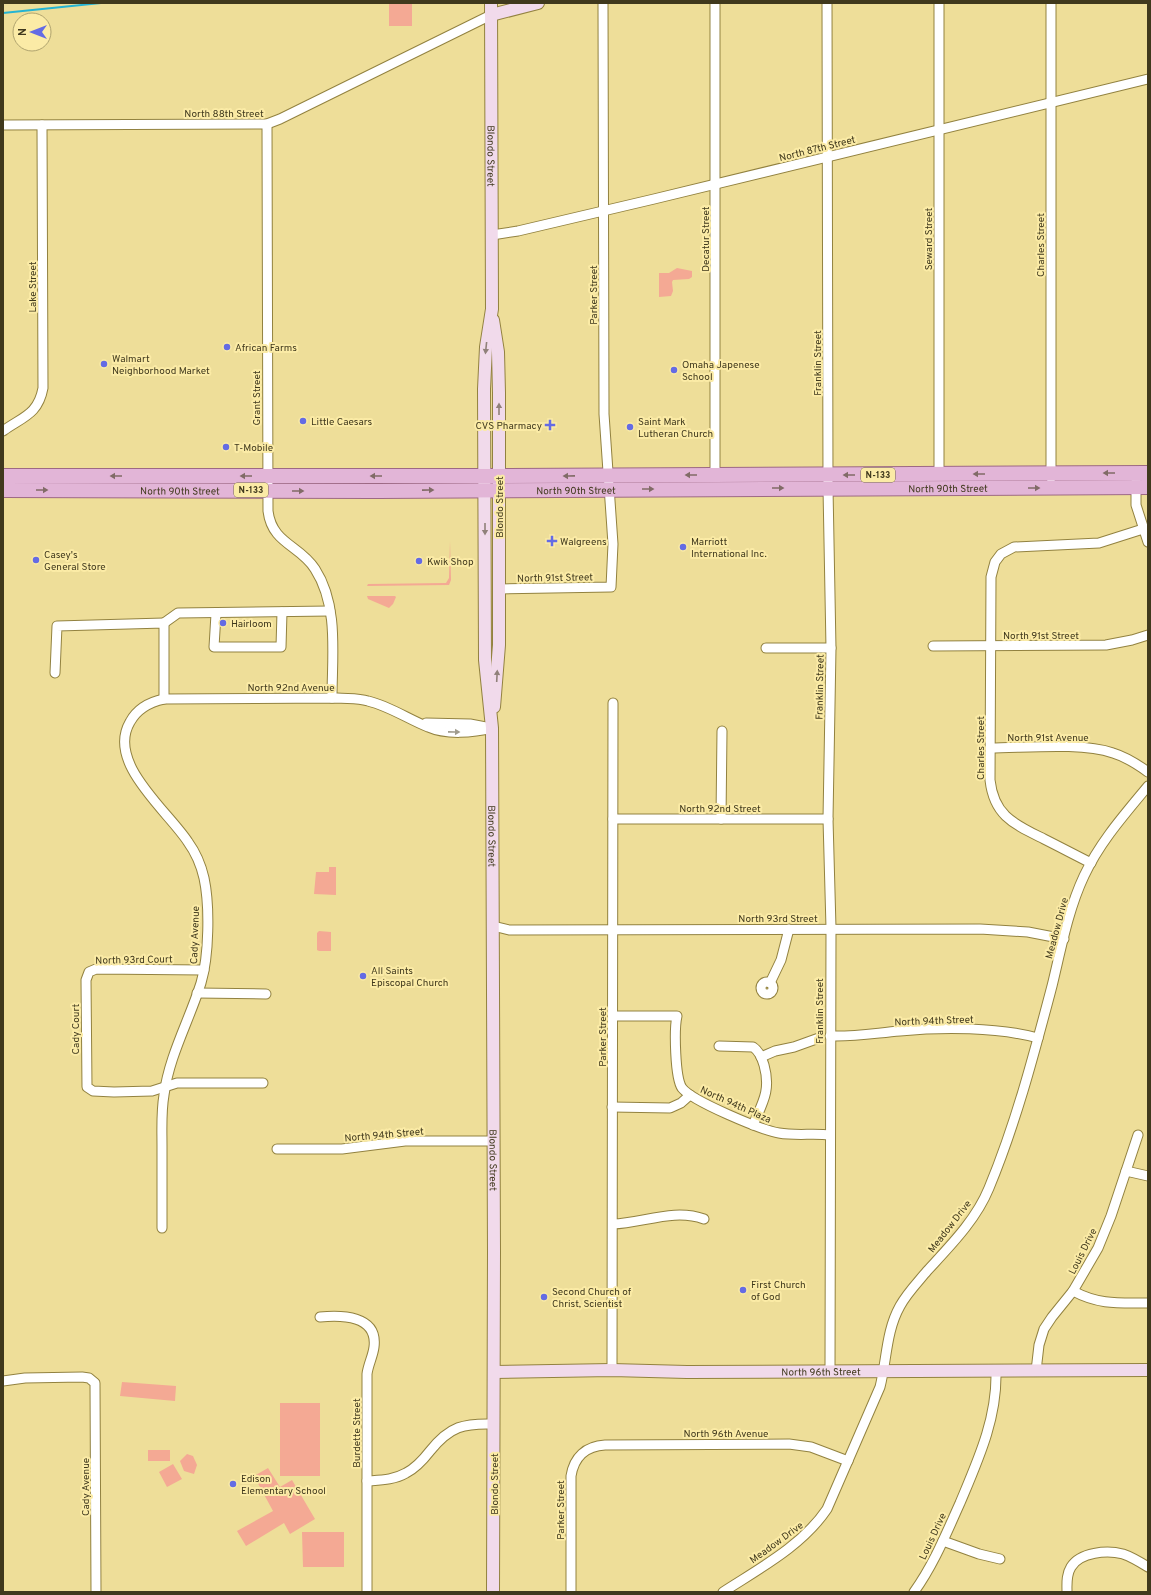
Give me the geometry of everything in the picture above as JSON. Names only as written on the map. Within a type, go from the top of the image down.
[{"type":"main road","points":[[491,9],[538,3]]},
{"type":"main road","name":"Blondo Street","points":[[491,9],[492,310],[498,358],[485,660],[492,728]]},
{"type":"main road","name":"North 90th Street","points":[[3,490],[267,490],[492,483],[828,481],[939,474],[1051,473],[1142,480]]},
{"type":"main road","name":"North 90th Street","points":[[608,482],[715,475],[828,481],[1051,488],[1142,480]]},
{"type":"main road","name":"North 90th Street","points":[[3,476],[267,476],[492,483]]},
{"type":"main road","name":"Blondo Street","points":[[492,483],[499,589],[498,652],[492,728],[494,1372],[493,1592]]},
{"type":"main road","name":"North 96th Street","points":[[494,1372],[612,1370],[830,1372],[1148,1370]]},
{"type":"street","name":"Parker Street","points":[[603,3],[604,414],[613,544],[611,587]]},
{"type":"street","name":"Decatur Street","points":[[715,475],[716,3]]},
{"type":"street","name":"Franklin Street","points":[[827,3],[828,481],[831,648],[828,819],[831,928],[830,1372]]},
{"type":"street","name":"Seward Street","points":[[939,3],[939,474]]},
{"type":"street","name":"Charles Street","points":[[1051,3],[1051,488]]},
{"type":"street","name":"North 88th Street","points":[[3,125],[267,124],[280,119],[491,9]]},
{"type":"street","name":"North 87th Street","points":[[492,236],[518,231],[1148,78]]},
{"type":"street","name":"Grant Street","points":[[267,124],[267,490],[269,514],[273,528],[281,539],[315,568],[324,589],[330,611],[332,629],[332,698]]},
{"type":"street","name":"Lake Street","points":[[3,431],[23,420],[32,411],[39,400],[43,388],[42,125]]},
{"type":"street","points":[[1142,480],[1136,505],[1148,542]]},
{"type":"street","name":"Charles Street","points":[[1091,863],[1018,826],[1006,817],[996,804],[991,790],[991,579],[996,562],[1001,554],[1014,546],[1099,543],[1144,529]]},
{"type":"street","name":"North 91st Street","points":[[499,589],[611,587]]},
{"type":"street","points":[[55,673],[57,626],[164,623],[178,613],[216,614],[330,611]]},
{"type":"street","points":[[216,614],[214,647],[282,647],[282,612]]},
{"type":"street","points":[[161,700],[164,623]]},
{"type":"street","name":"North 91st Street","points":[[933,646],[1106,645],[1148,635]]},
{"type":"street","points":[[766,648],[831,648]]},
{"type":"street","name":"North 92nd Avenue","points":[[161,700],[332,698],[368,701],[418,723],[470,724],[492,728]]},
{"type":"street","name":"Cady Avenue","points":[[161,700],[144,707],[132,718],[124,738],[125,753],[135,774],[188,841],[200,863],[206,894],[206,960],[204,970],[172,1061],[165,1087],[162,1119],[162,1228]]},
{"type":"street","name":"Parker Street","points":[[612,1370],[613,703]]},
{"type":"street","points":[[721,819],[722,731]]},
{"type":"street","name":"North 91st Avenue","points":[[990,748],[1078,748],[1100,750],[1127,758],[1148,772]]},
{"type":"street","name":"Meadow Drive","points":[[723,1592],[789,1548],[808,1533],[827,1509],[880,1387],[890,1331],[901,1304],[913,1287],[965,1227],[988,1190],[1021,1097],[1076,896],[1091,863],[1110,832],[1148,786]]},
{"type":"street","name":"North 92nd Street","points":[[613,819],[828,819]]},
{"type":"street","name":"North 93rd Street","points":[[493,926],[509,930],[831,928],[1002,929],[1064,939]]},
{"type":"street","points":[[770,983],[781,960],[789,929]]},
{"type":"street","name":"North 93rd Court","points":[[89,972],[96,970],[204,970]]},
{"type":"street","name":"Cady Court","points":[[89,972],[86,980],[87,1087],[93,1092],[152,1091],[165,1087]]},
{"type":"street","points":[[197,993],[266,994]]},
{"type":"street","points":[[613,1016],[677,1016],[678,1078],[683,1090],[690,1095]]},
{"type":"street","name":"North 94th Street","points":[[830,1036],[862,1037],[915,1030],[982,1030],[1010,1031],[1038,1038]]},
{"type":"street","points":[[761,1057],[775,1051],[794,1047],[819,1038]]},
{"type":"street","points":[[719,1046],[753,1047],[761,1057],[767,1075],[768,1087],[753,1125]]},
{"type":"street","points":[[165,1087],[177,1083],[263,1083]]},
{"type":"street","name":"North 94th Plaza","points":[[612,1107],[670,1108],[681,1103],[690,1095],[753,1125],[778,1133],[830,1134]]},
{"type":"street","name":"Louis Drive","points":[[1036,1371],[1039,1345],[1044,1329],[1073,1291],[1098,1248],[1138,1135]]},
{"type":"street","name":"North 94th Street","points":[[277,1149],[342,1148],[404,1141],[493,1141]]},
{"type":"street","points":[[1126,1171],[1148,1176]]},
{"type":"street","points":[[613,1224],[679,1214],[693,1215],[704,1219]]},
{"type":"street","points":[[1073,1291],[1091,1300],[1102,1303],[1148,1303]]},
{"type":"street","name":"Burdette Street","points":[[320,1317],[334,1316],[357,1319],[367,1325],[373,1335],[374,1348],[367,1374],[367,1592]]},
{"type":"street","name":"Louis Drive","points":[[914,1592],[923,1580],[943,1541],[987,1436],[994,1407],[996,1372]]},
{"type":"street","name":"Cady Avenue","points":[[3,1381],[25,1378],[82,1377],[89,1378],[95,1383],[96,1592]]},
{"type":"street","points":[[367,1481],[390,1479],[405,1474],[420,1462],[441,1438],[456,1428],[468,1424],[494,1424]]},
{"type":"street","name":"North 96th Avenue","points":[[601,1445],[788,1444],[811,1447],[848,1461]]},
{"type":"street","name":"Parker Street","points":[[571,1592],[572,1468],[575,1462],[586,1450],[601,1445]]},
{"type":"street","points":[[943,1541],[978,1554],[1000,1559]]},
{"type":"street","points":[[1067,1592],[1067,1579],[1070,1568],[1080,1559],[1088,1555],[1108,1552],[1123,1554],[1148,1567]]},
{"type":"shaded area","points":[[389,3],[412,3],[412,26],[389,26]]},
{"type":"shaded area","points":[[677,268],[692,271],[692,277],[689,279],[673,280],[673,291],[671,296],[659,297],[659,273],[669,273]]},
{"type":"shaded area","points":[[450,541],[451,580],[449,585],[367,586],[368,584],[446,583],[449,578]]},
{"type":"shaded area","points":[[367,596],[396,597],[393,604],[389,608],[368,599]]},
{"type":"shaded area","points":[[329,867],[336,867],[336,895],[314,894],[316,872],[329,872]]},
{"type":"shaded area","points":[[319,931],[331,932],[331,951],[317,950],[317,933]]},
{"type":"shaded area","points":[[122,1382],[176,1386],[175,1401],[120,1396]]},
{"type":"shaded area","points":[[280,1403],[320,1403],[320,1476],[280,1476]]},
{"type":"shaded area","points":[[148,1450],[170,1450],[170,1461],[148,1461]]},
{"type":"shaded area","points":[[187,1454],[193,1456],[197,1465],[194,1474],[184,1471],[180,1461]]},
{"type":"shaded area","points":[[173,1464],[182,1479],[167,1487],[159,1472]]},
{"type":"shaded area","points":[[268,1468],[280,1487],[292,1480],[315,1519],[290,1534],[284,1523],[246,1546],[237,1531],[273,1511],[254,1476]]},
{"type":"shaded area","points":[[302,1532],[344,1532],[344,1567],[303,1567]]},
{"type":"waterway","points":[[3,13],[101,3]]},
{"type":"place","name":"African Farms","points":[[227,347]]},
{"type":"place","name":"Walmart Neighborhood Market","points":[[104,364]]},
{"type":"place","name":"Omaha Japenese School","points":[[674,370]]},
{"type":"place","name":"Little Caesars","points":[[303,421]]},
{"type":"place","name":"CVS Pharmacy","points":[[550,425]]},
{"type":"place","name":"Saint Mark Lutheran Church","points":[[630,427]]},
{"type":"place","name":"T-Mobile","points":[[226,447]]},
{"type":"place","name":"Walgreens","points":[[552,541]]},
{"type":"place","name":"Marriott International Inc.","points":[[683,547]]},
{"type":"place","name":"Casey's General Store","points":[[36,560]]},
{"type":"place","name":"Kwik Shop","points":[[419,561]]},
{"type":"place","name":"Hairloom","points":[[223,623]]},
{"type":"place","name":"All Saints Episcopal Church","points":[[363,976]]},
{"type":"place","name":"First Church of God","points":[[743,1290]]},
{"type":"place","name":"Second Church of Christ, Scientist","points":[[544,1297]]},
{"type":"place","name":"Edison Elementary School","points":[[233,1484]]}]
